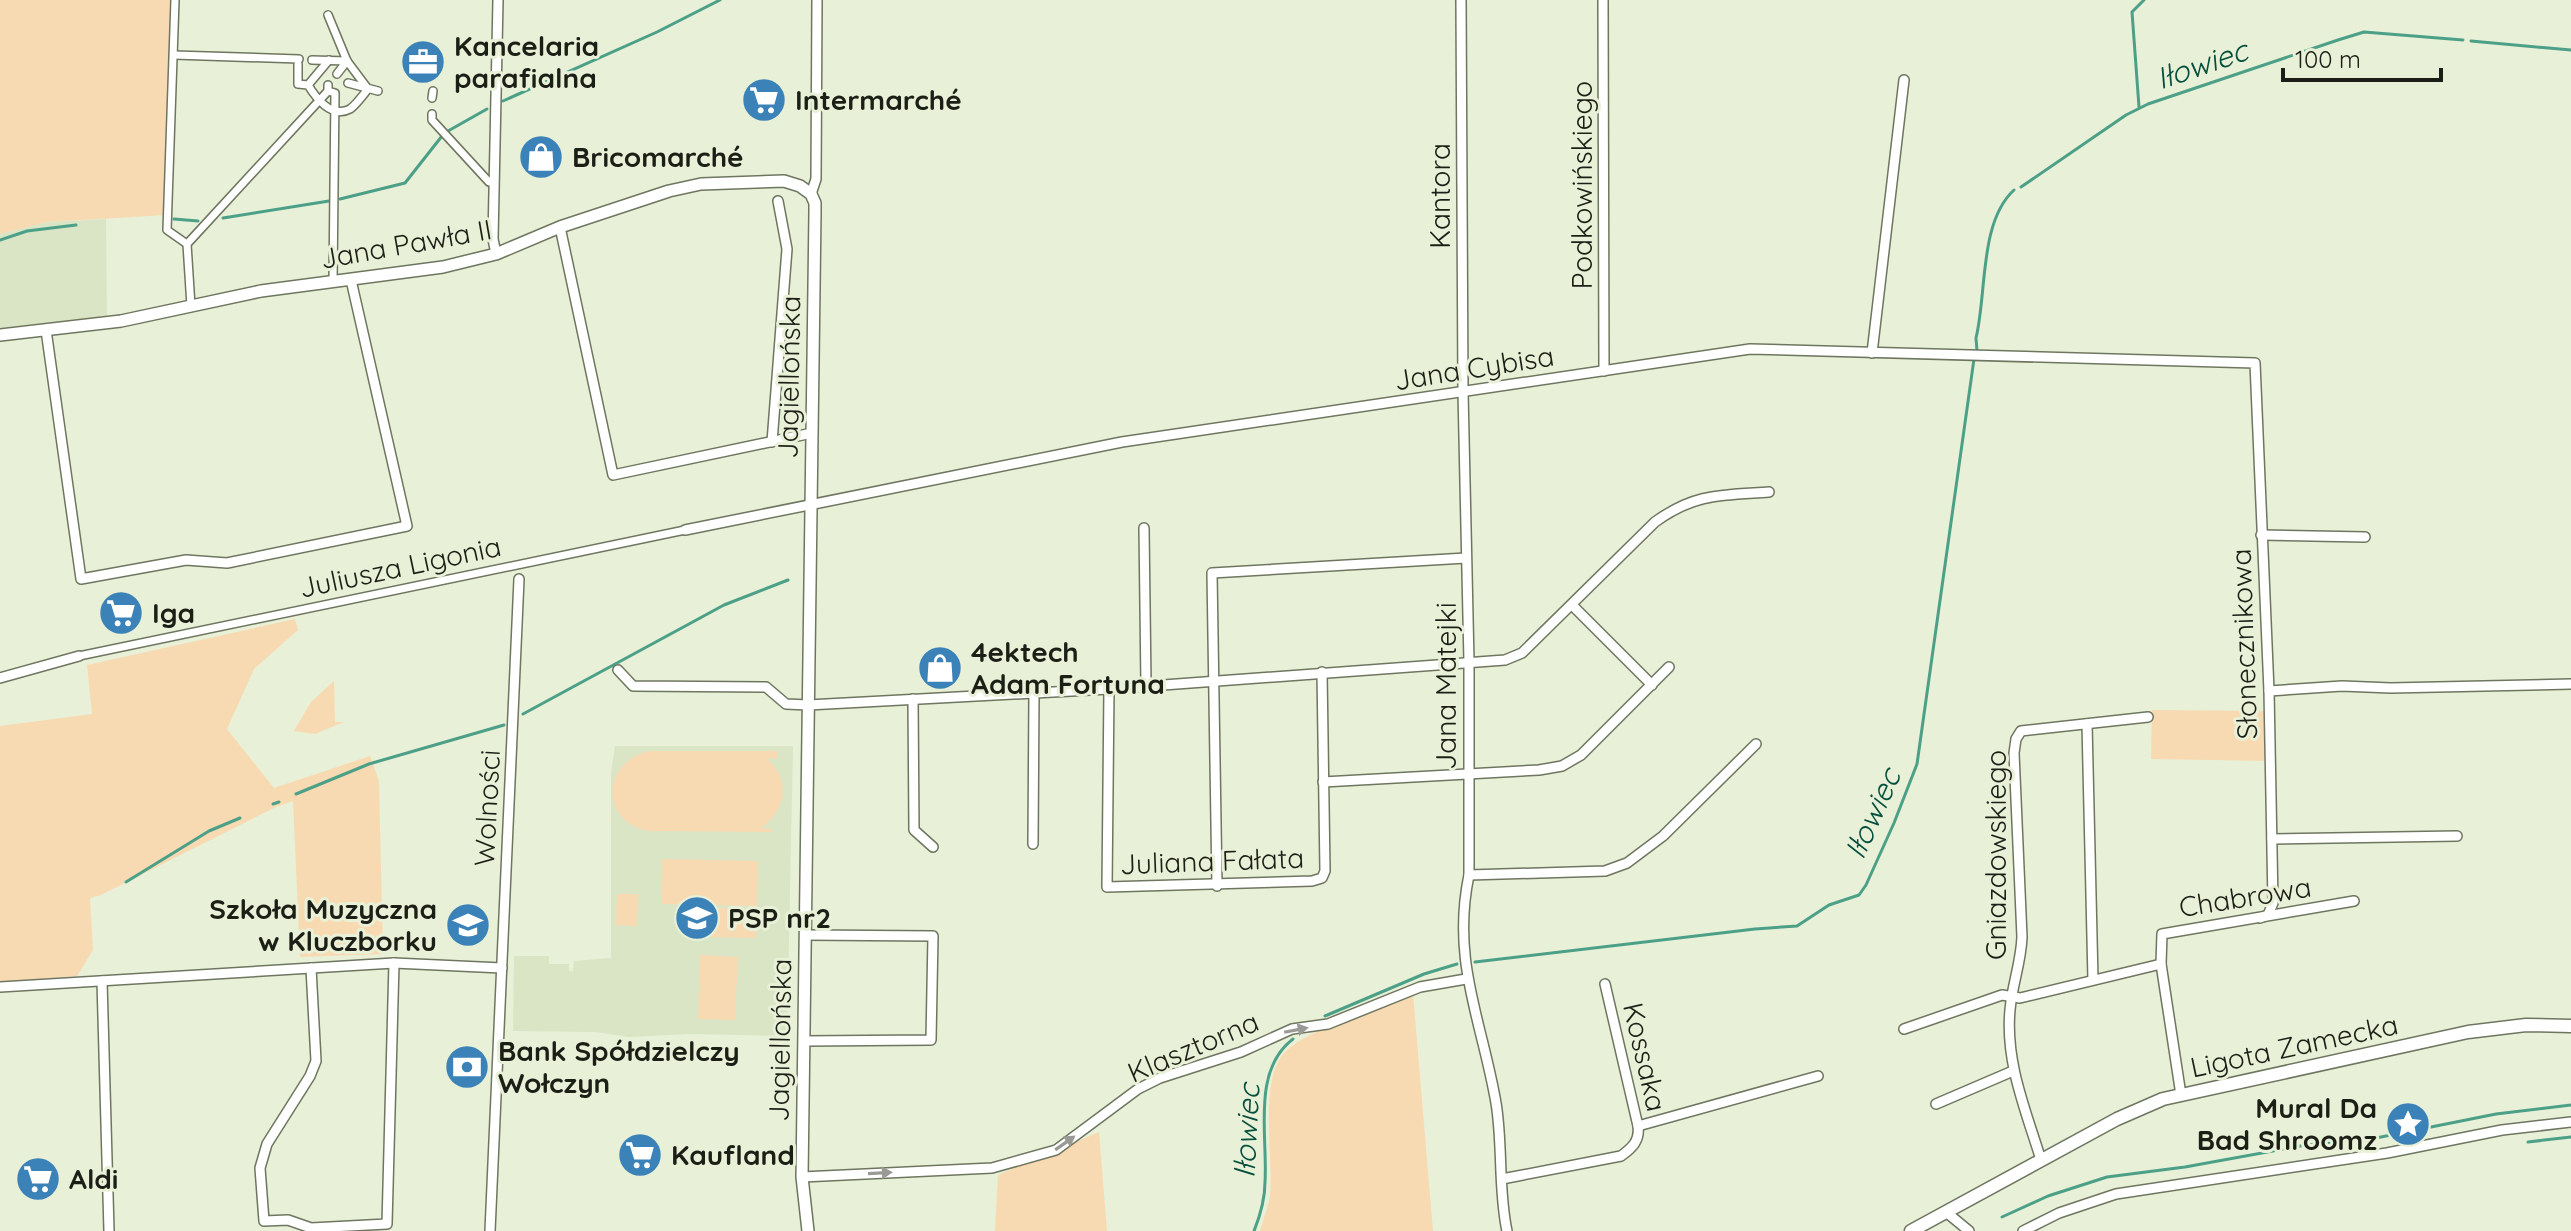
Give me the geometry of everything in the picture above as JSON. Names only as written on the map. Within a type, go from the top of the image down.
[{"type":"main road","name":"Ligota Zamecka","points":[[1911,1231],[2139,1108],[2181,1095],[2468,1032],[2526,1025],[2571,1026]]},
{"type":"street","points":[[175,0],[167,230],[187,244]]},
{"type":"street","points":[[496,254],[493,239],[498,0]]},
{"type":"street","points":[[811,194],[816,179],[817,0]]},
{"type":"street","name":"Kantora","points":[[1461,0],[1463,392]]},
{"type":"street","name":"Podkowińskiego","points":[[1603,0],[1604,371]]},
{"type":"street","points":[[328,15],[347,61],[368,89]]},
{"type":"street","points":[[174,55],[299,61],[298,84],[308,85]]},
{"type":"street","points":[[312,60],[347,61]]},
{"type":"street","points":[[308,85],[329,60]]},
{"type":"street","points":[[337,74],[347,61]]},
{"type":"street","points":[[1872,353],[1904,80]]},
{"type":"street","points":[[348,83],[378,91]]},
{"type":"street","points":[[308,85],[318,102],[335,111],[349,109],[368,89]]},
{"type":"street","points":[[191,306],[187,244],[328,88],[335,93],[333,282]]},
{"type":"street","points":[[432,114],[432,120],[489,182],[494,182]]},
{"type":"street","name":"Jana Pawła II","points":[[0,335],[121,321],[261,291],[443,267],[496,254],[560,227],[669,191],[701,184],[784,181],[800,186],[811,194]]},
{"type":"street","name":"Jagiellońska","points":[[808,1231],[802,1177],[815,212],[811,194]]},
{"type":"street","points":[[772,442],[787,249],[778,201]]},
{"type":"street","points":[[560,227],[613,475],[812,433]]},
{"type":"street","points":[[46,330],[81,579],[186,560],[227,563],[407,526],[351,280]]},
{"type":"street","name":"Jana Cybisa","points":[[811,503],[1122,442],[1750,349],[1774,347],[1872,353],[2255,363]]},
{"type":"street","name":"Słonecznikowa","points":[[2255,363],[2269,691],[2273,903],[2268,915],[2260,918]]},
{"type":"street","name":"Jana Matejki","points":[[1463,392],[1469,662],[1469,875],[1462,907],[1466,979],[1496,1107],[1507,1231]]},
{"type":"street","points":[[618,670],[633,686],[766,687],[786,704],[808,705],[1109,689],[1505,660],[1522,653],[1655,522],[1676,507],[1712,496],[1769,492]]},
{"type":"street","name":"Juliusza Ligonia","points":[[0,678],[79,656],[811,503]]},
{"type":"street","points":[[1144,528],[1146,685]]},
{"type":"street","points":[[2261,535],[2365,537]]},
{"type":"street","points":[[1217,886],[1212,573],[1466,558]]},
{"type":"street","name":"Wolności","points":[[490,1231],[519,579]]},
{"type":"street","points":[[1572,605],[1652,685]]},
{"type":"street","points":[[1322,672],[1323,782],[1539,770],[1562,766],[1581,755],[1669,667]]},
{"type":"street","points":[[2269,691],[2342,686],[2391,688],[2571,684]]},
{"type":"street","name":"Juliana Fałata","points":[[1109,689],[1107,887],[1217,886],[1322,878],[1325,871],[1323,782]]},
{"type":"street","points":[[1033,844],[1034,692]]},
{"type":"street","points":[[913,699],[914,830],[933,847]]},
{"type":"street","name":"Gniazdowskiego","points":[[2012,997],[2021,958],[2022,937],[2016,739],[2021,731],[2148,717]]},
{"type":"street","points":[[2087,724],[2093,980]]},
{"type":"street","points":[[1469,875],[1605,871],[1627,863],[1663,836],[1756,744]]},
{"type":"street","points":[[2272,839],[2457,836]]},
{"type":"street","name":"Chabrowa","points":[[2181,1095],[2161,964],[2162,934],[2354,901]]},
{"type":"street","points":[[804,1041],[931,1040],[933,936],[805,935]]},
{"type":"street","points":[[311,968],[316,1061],[310,1076],[267,1144],[260,1168],[264,1221],[288,1220],[311,1228],[387,1224],[394,963]]},
{"type":"street","points":[[0,987],[394,963],[502,968]]},
{"type":"street","points":[[1904,1029],[2002,995],[2020,998],[2161,964]]},
{"type":"street","name":"Klasztorna","points":[[802,1177],[992,1168],[1056,1150],[1138,1089],[1160,1078],[1241,1052],[1292,1029],[1328,1024],[1420,987],[1466,979]]},
{"type":"street","points":[[102,981],[109,1231]]},
{"type":"street","name":"Kossaka","points":[[1502,1179],[1621,1156],[1633,1148],[1639,1134],[1638,1126],[1605,984]]},
{"type":"street","points":[[2012,997],[2013,1071],[2041,1160]]},
{"type":"street","points":[[1936,1104],[2013,1071]]},
{"type":"street","points":[[1638,1126],[1818,1076]]},
{"type":"street","points":[[2023,1231],[2059,1213],[2116,1194],[2387,1153],[2502,1130],[2571,1122]]},
{"type":"street","points":[[1946,1212],[1969,1231]]},
{"type":"shaded area","points":[[0,0],[170,0],[165,215],[48,222],[0,234]]},
{"type":"shaded area","points":[[106,219],[107,317],[0,331],[0,234],[48,222]]},
{"type":"shaded area","points":[[295,619],[298,630],[254,669],[227,729],[274,788],[370,756],[379,781],[383,954],[300,957],[293,801],[90,898],[93,950],[77,976],[0,982],[0,726],[92,714],[87,665]]},
{"type":"shaded area","points":[[334,681],[335,722],[344,722],[315,734],[294,731],[311,702]]},
{"type":"shaded area","points":[[2152,710],[2266,711],[2268,761],[2151,759]]},
{"type":"shaded area","points":[[615,746],[793,746],[787,1036],[689,1034],[628,1037],[596,1032],[513,1031],[514,956],[549,956],[549,964],[569,964],[569,971],[573,971],[574,961],[611,958],[611,773]]},
{"type":"shaded area","points":[[650,751],[777,751],[777,758],[767,759],[780,776],[782,795],[776,813],[761,828],[772,829],[772,832],[649,831],[633,825],[621,816],[614,804],[612,791],[622,766]]},
{"type":"shaded area","points":[[662,859],[758,861],[757,906],[661,904]]},
{"type":"shaded area","points":[[617,894],[638,894],[637,926],[616,925]]},
{"type":"shaded area","points":[[708,908],[757,909],[756,938],[708,937]]},
{"type":"shaded area","points":[[700,955],[738,957],[735,1020],[698,1019]]},
{"type":"shaded area","points":[[1413,993],[1433,1231],[1260,1231],[1270,1196],[1269,1100],[1277,1064],[1285,1052],[1310,1035]]},
{"type":"shaded area","points":[[1099,1132],[1107,1231],[995,1231],[998,1175]]},
{"type":"waterway","points":[[503,101],[657,32],[720,0]]},
{"type":"waterway","points":[[2139,107],[2132,12],[2144,0]]},
{"type":"waterway","name":"Iłowiec","points":[[2021,187],[2126,115],[2148,104],[2338,40],[2364,32],[2463,40]]},
{"type":"waterway","name":"Iłowiec","points":[[2471,41],[2571,50]]},
{"type":"waterway","points":[[448,131],[487,109]]},
{"type":"waterway","points":[[340,199],[405,183],[442,136]]},
{"type":"waterway","name":"Iłowiec","points":[[1977,351],[1989,239],[2003,204],[2014,190]]},
{"type":"waterway","points":[[223,218],[329,201]]},
{"type":"waterway","points":[[174,219],[198,221]]},
{"type":"waterway","points":[[0,240],[27,231],[76,225]]},
{"type":"waterway","name":"Iłowiec","points":[[1475,962],[1797,926],[1829,905],[1859,895],[1894,823],[1917,764],[1974,359]]},
{"type":"waterway","points":[[523,714],[724,605],[788,580]]},
{"type":"waterway","points":[[296,794],[369,764],[504,725]]},
{"type":"waterway","points":[[273,804],[279,802]]},
{"type":"waterway","points":[[126,882],[209,831],[240,818]]},
{"type":"waterway","name":"Iłowiec","points":[[1325,1016],[1424,974],[1457,964]]},
{"type":"waterway","name":"Iłowiec","points":[[1254,1231],[1265,1188],[1266,1086],[1280,1052],[1293,1039]]},
{"type":"waterway","points":[[2002,1217],[2048,1196],[2107,1177],[2185,1167],[2306,1145],[2371,1139],[2496,1114],[2571,1105]]},
{"type":"waterway","points":[[2528,1142],[2571,1137]]},
{"type":"place","name":"Kancelaria parafialna","points":[[423,62]]},
{"type":"place","name":"Intermarché","points":[[764,100]]},
{"type":"place","name":"Bricomarché","points":[[541,157]]},
{"type":"place","name":"Iga","points":[[121,613]]},
{"type":"place","name":"4ektech Adam Fortuna","points":[[940,668]]},
{"type":"place","name":"PSP nr2","points":[[697,918]]},
{"type":"place","name":"Szkoła Muzyczna w Kluczborku","points":[[468,925]]},
{"type":"place","name":"Bank Spółdzielczy Wołczyn","points":[[467,1067]]},
{"type":"place","name":"Mural Da Bad Shroomz","points":[[2408,1124]]},
{"type":"place","name":"Kaufland","points":[[640,1155]]},
{"type":"place","name":"Aldi","points":[[38,1179]]}]
